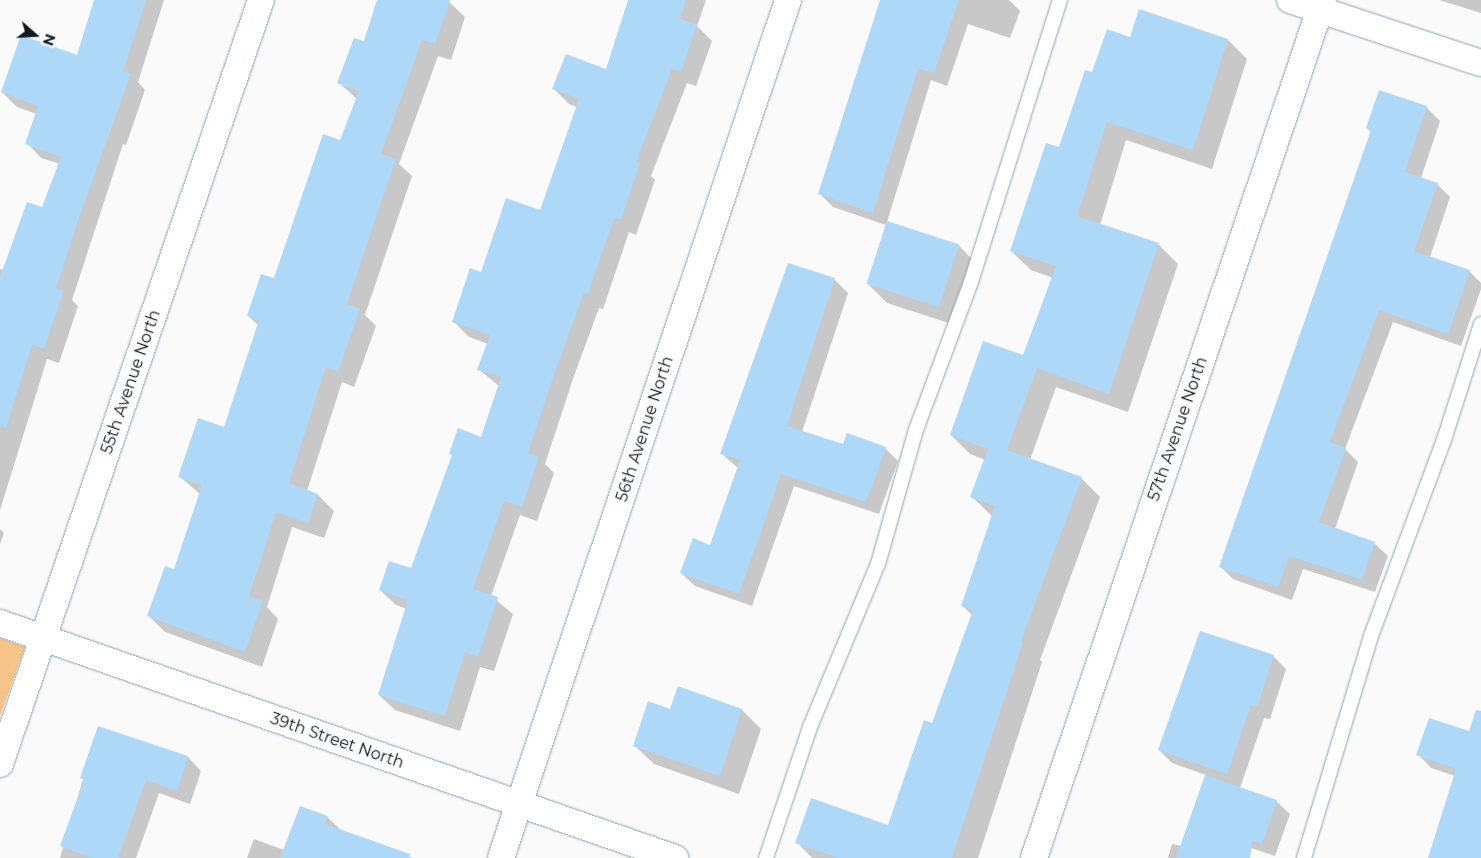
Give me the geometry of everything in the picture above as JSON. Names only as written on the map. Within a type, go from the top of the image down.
[{"type":"street","name":"55th Avenue North","points":[[0,764],[261,0]]},
{"type":"street","name":"56th Avenue North","points":[[501,858],[788,0]]},
{"type":"street","points":[[1290,0],[1321,5],[1481,63]]},
{"type":"street","name":"57th Avenue North","points":[[1034,858],[1321,5]]},
{"type":"street","name":"39th Street North","points":[[0,623],[674,858]]},
{"type":"lane","points":[[766,858],[810,727],[878,564],[916,430],[971,282],[1060,0]]},
{"type":"lane","points":[[1304,858],[1371,636],[1444,440],[1481,324]]},
{"type":"shaded area","points":[[0,638],[25,647],[0,716]]},
{"type":"building","points":[[94,0],[146,0],[123,71],[131,74],[78,220],[56,288],[64,291],[44,349],[32,345],[6,428],[0,427],[0,277],[27,202],[42,207],[61,157],[25,144],[38,106],[1,92],[21,35],[77,55]]},
{"type":"building","points":[[377,0],[450,0],[435,44],[422,40],[381,154],[396,159],[347,304],[360,309],[338,372],[326,367],[289,483],[318,494],[308,523],[276,512],[249,596],[263,601],[245,652],[147,616],[165,566],[174,569],[202,485],[178,477],[198,418],[224,427],[259,320],[247,316],[261,274],[274,278],[323,134],[340,140],[359,91],[337,83],[354,38],[364,41]]},
{"type":"building","points":[[628,0],[686,0],[680,19],[697,24],[681,72],[672,69],[636,162],[640,163],[621,220],[614,218],[588,294],[584,293],[559,360],[528,453],[539,457],[522,507],[504,501],[473,589],[498,597],[478,657],[465,652],[445,716],[378,695],[408,600],[379,590],[389,561],[411,568],[452,455],[449,454],[458,428],[481,437],[501,377],[477,370],[490,335],[452,322],[470,268],[481,272],[506,198],[540,210],[579,99],[552,89],[566,54],[606,69]]},
{"type":"building","points":[[880,0],[959,0],[934,73],[918,68],[873,213],[818,194]]},
{"type":"building","points":[[1139,9],[1228,39],[1193,150],[1107,122],[1077,216],[1159,243],[1109,394],[1037,368],[1007,450],[1082,477],[1021,641],[1023,642],[952,858],[839,858],[795,843],[811,798],[888,825],[924,720],[932,723],[973,610],[961,606],[995,506],[970,497],[988,449],[950,435],[983,341],[1023,355],[1056,266],[1010,251],[1046,143],[1059,147],[1085,70],[1092,72],[1107,29],[1130,37]]},
{"type":"building","points":[[1379,90],[1427,106],[1405,172],[1438,183],[1414,251],[1470,270],[1448,334],[1379,310],[1330,442],[1346,448],[1319,522],[1375,542],[1362,580],[1289,556],[1278,587],[1219,567],[1371,130],[1366,128]]},
{"type":"building","points":[[887,221],[959,244],[939,307],[867,284]]},
{"type":"building","points":[[788,263],[835,278],[787,426],[843,444],[847,433],[886,447],[866,502],[781,474],[739,594],[680,573],[693,538],[710,545],[740,460],[720,454]]},
{"type":"building","points":[[1200,631],[1274,655],[1257,707],[1251,705],[1227,774],[1158,750]]},
{"type":"building","points":[[678,686],[742,709],[720,776],[633,746],[648,701],[670,709]]},
{"type":"building","points":[[1476,710],[1481,711],[1481,858],[1428,858],[1456,769],[1416,755],[1429,718],[1469,731]]},
{"type":"building","points":[[98,726],[188,756],[177,791],[146,780],[118,858],[93,858],[60,846],[84,780],[80,778]]},
{"type":"building","points":[[1205,775],[1277,800],[1262,844],[1252,841],[1250,858],[1176,858]]},
{"type":"building","points":[[300,806],[328,816],[325,824],[410,854],[409,858],[280,858]]}]
